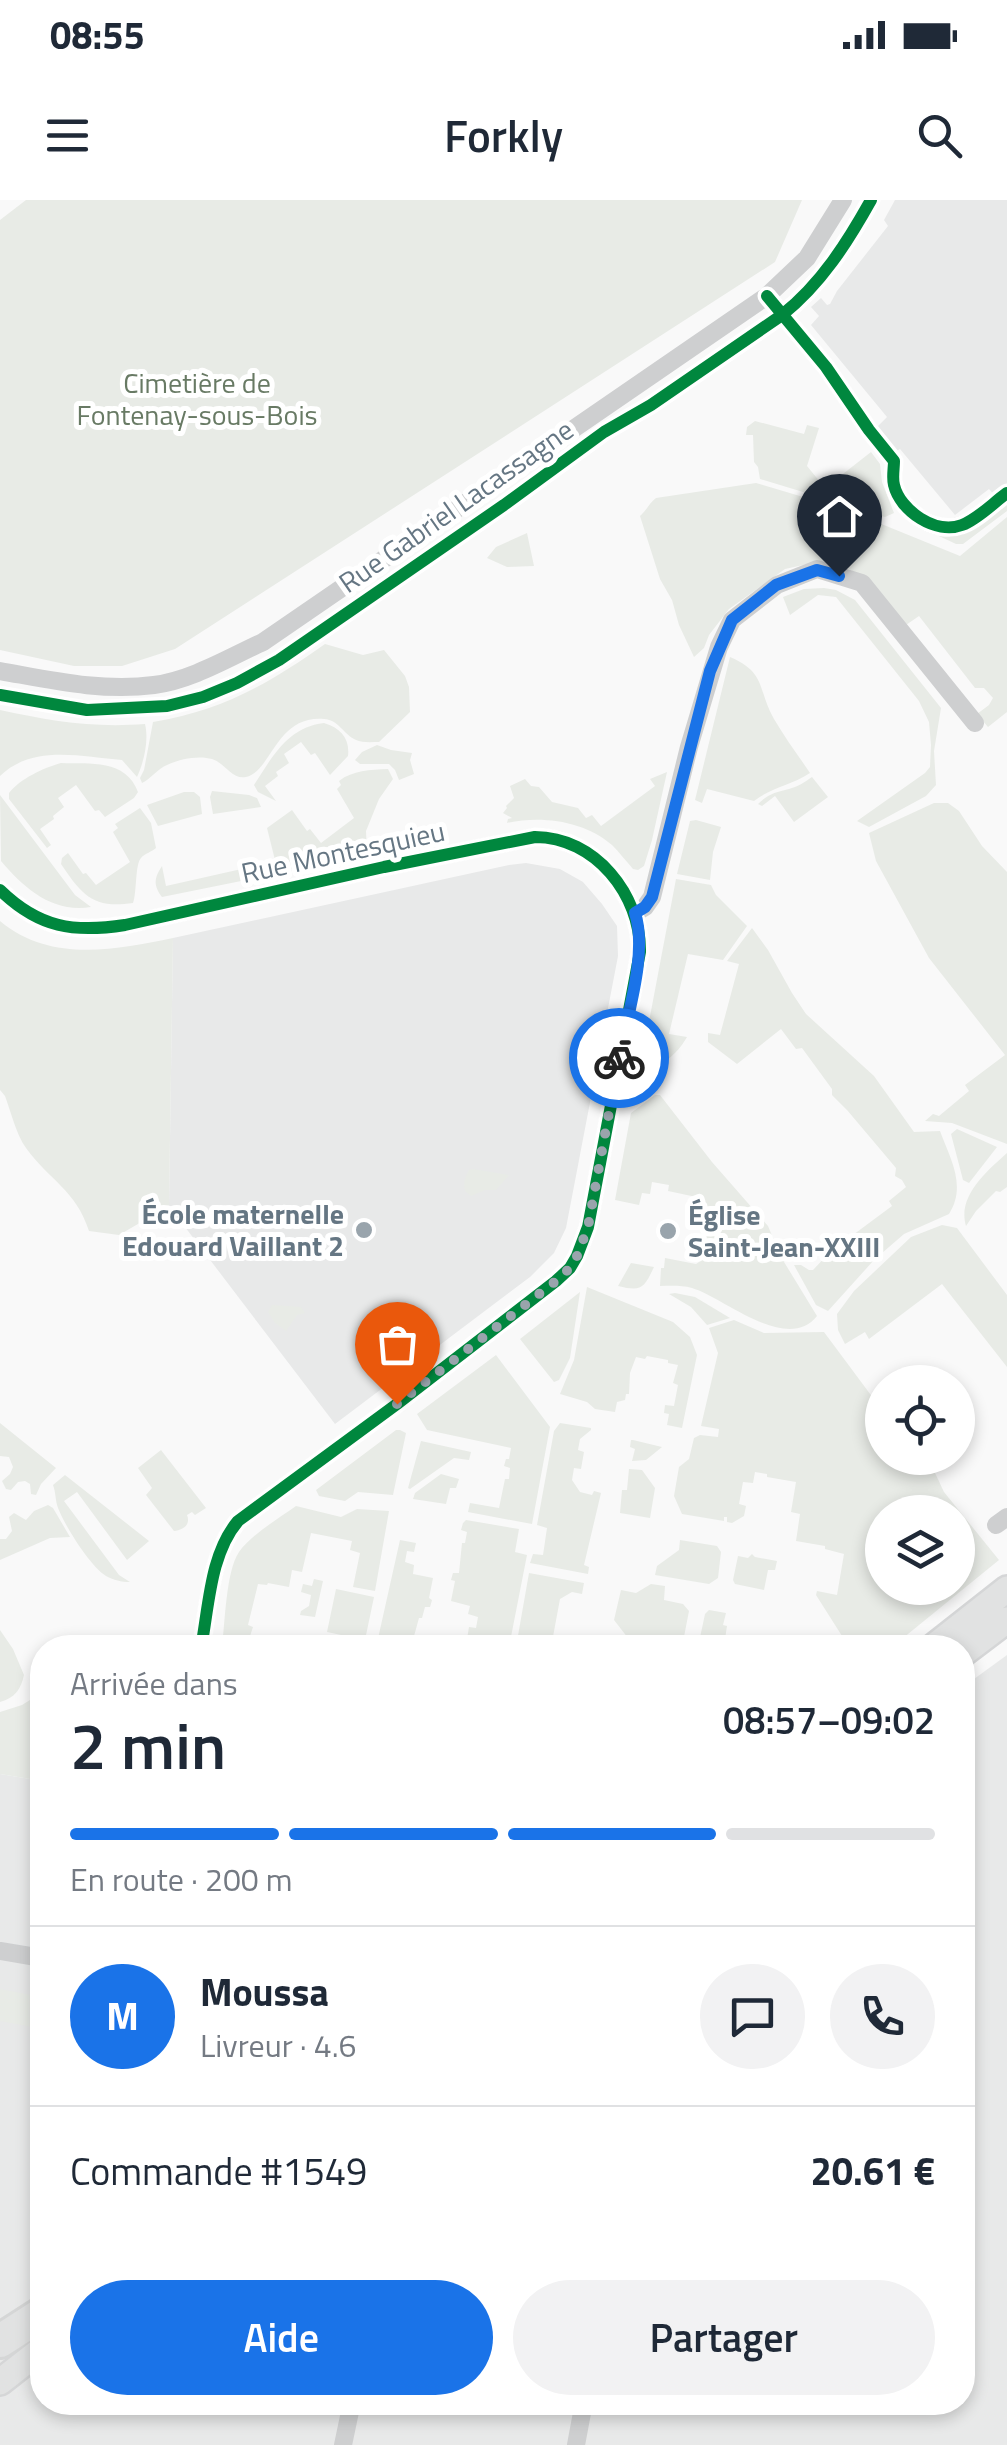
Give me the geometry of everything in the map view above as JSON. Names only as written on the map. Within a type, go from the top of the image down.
[{"type":"highway","points":[[0,2344],[30,2323]]},
{"type":"main road","points":[[949,1635],[1007,1589]]},
{"type":"main road","points":[[975,1644],[1007,1620]]},
{"type":"main road","points":[[0,2382],[30,2359]]},
{"type":"street","name":"Rue Gabriel Lacassagne","points":[[0,671],[90,687],[156,685],[203,671],[262,642],[767,296],[806,258],[844,200]]},
{"type":"street","points":[[767,296],[826,367],[894,461],[894,485],[907,509],[943,528],[961,526],[1007,493]]},
{"type":"street","points":[[635,913],[652,897],[718,647],[732,620],[776,585],[817,570],[862,583],[975,723]]},
{"type":"street","name":"Rue Montesquieu","points":[[0,890],[42,921],[100,929],[384,867],[549,837],[591,854],[629,899],[635,913],[640,952],[588,1227],[570,1268],[497,1328],[238,1521],[218,1560],[204,1635]]},
{"type":"street","points":[[0,1950],[30,1956]]},
{"type":"street","points":[[343,2445],[349,2415]]},
{"type":"street","points":[[576,2445],[582,2415]]},
{"type":"shaded area","points":[[895,200],[1007,200],[1007,488],[996,497],[989,489],[955,515],[900,449],[895,452],[876,428],[887,417],[811,325],[819,316],[811,307],[821,298],[830,304],[888,226],[884,220]]},
{"type":"shaded area","points":[[526,863],[560,869],[583,882],[617,926],[618,956],[566,1228],[554,1253],[530,1277],[335,1424],[169,1206],[173,938]]},
{"type":"shaded area","points":[[1007,1655],[1007,2445],[0,2445],[0,1774],[30,1779],[30,2415],[975,2415],[975,1678]]},
{"type":"green space","name":"Cimetière de Fontenay-sous-Bois","points":[[26,200],[802,200],[775,262],[175,649],[122,666],[74,666],[0,650],[0,220]]},
{"type":"green space","points":[[755,421],[804,434],[807,425],[819,428],[807,466],[825,488],[871,452],[880,464],[882,482],[894,513],[885,517],[760,479],[754,462],[753,435],[746,435],[747,427]]},
{"type":"green space","points":[[756,483],[847,510],[960,556],[1007,517],[1007,712],[988,727],[977,714],[993,698],[984,688],[975,688],[919,616],[906,625],[865,578],[845,567],[817,562],[785,569],[729,609],[694,657],[660,579],[640,516],[656,498]]},
{"type":"green space","points":[[1007,502],[1007,511],[963,544],[939,536],[965,533]]},
{"type":"green space","points":[[527,533],[534,566],[507,567],[487,558],[496,547]]},
{"type":"green space","points":[[824,588],[855,600],[941,708],[934,751],[936,785],[926,796],[869,827],[857,821],[930,767],[929,722],[919,701],[836,597],[818,595],[790,615],[783,597],[804,589]]},
{"type":"green space","points":[[325,644],[363,655],[384,650],[405,676],[410,712],[379,742],[356,740],[329,720],[308,720],[285,734],[255,773],[246,777],[237,776],[212,759],[195,758],[167,765],[142,783],[153,722],[224,703]]},
{"type":"green space","points":[[730,657],[756,676],[774,719],[810,773],[754,801],[707,789],[702,803],[695,800]]},
{"type":"green space","points":[[0,710],[72,723],[145,724],[145,751],[137,777],[122,760],[74,755],[27,760],[0,776]]},
{"type":"green space","points":[[324,723],[343,735],[348,750],[348,756],[330,775],[315,753],[311,755],[301,742],[284,754],[289,763],[265,786],[276,801],[258,792],[254,785],[282,745],[300,730]]},
{"type":"green space","points":[[377,745],[412,753],[414,774],[399,780],[389,764],[360,764],[355,760]]},
{"type":"green space","points":[[61,763],[116,769],[132,781],[138,792],[105,817],[95,811],[76,785],[58,798],[64,807],[40,829],[51,845],[47,848],[9,799],[9,793],[32,775]]},
{"type":"green space","points":[[388,769],[393,779],[379,799],[366,831],[367,853],[278,872],[267,828],[292,810],[321,843],[354,818],[337,789],[339,781],[368,770]]},
{"type":"green space","points":[[667,772],[652,840],[644,866],[638,870],[589,830],[548,820],[507,823],[512,818],[503,813],[514,798],[510,786],[525,779],[552,802],[578,808],[586,818],[592,815],[601,826],[655,786],[650,779]]},
{"type":"green space","points":[[812,777],[828,797],[794,822],[775,796],[762,806],[758,804],[776,792]]},
{"type":"green space","points":[[212,791],[249,795],[257,798],[261,807],[213,814]]},
{"type":"green space","points":[[184,792],[200,797],[202,814],[158,826],[147,805]]},
{"type":"green space","points":[[0,795],[75,895],[91,907],[64,906],[40,897],[1,861]]},
{"type":"green space","points":[[934,803],[948,803],[959,811],[982,846],[1007,872],[1007,1144],[952,1123],[925,1121],[933,1114],[939,1116],[969,1091],[965,1085],[1005,1055],[929,958],[876,861],[869,833]]},
{"type":"green space","points":[[140,808],[151,823],[156,848],[139,861],[133,903],[108,904],[90,897],[68,875],[62,858],[68,853],[96,885],[130,862],[113,832],[118,828],[115,824]]},
{"type":"green space","points":[[690,821],[721,827],[710,880],[677,874]]},
{"type":"green space","points":[[268,863],[256,878],[162,897],[156,885],[162,866],[166,886]]},
{"type":"green space","points":[[676,879],[711,885],[747,926],[723,960],[688,954],[669,1034],[687,1037],[667,1060],[648,1066],[641,1064]]},
{"type":"green space","points":[[0,921],[19,934],[61,948],[106,949],[173,938],[169,1206],[119,1235],[89,1231],[77,1205],[26,1148],[0,1090]]},
{"type":"green space","points":[[752,928],[806,1014],[874,1076],[914,1132],[940,1131],[955,1172],[957,1193],[949,1214],[904,1234],[874,1260],[828,1311],[816,1305],[794,1265],[813,1270],[830,1252],[892,1206],[889,1201],[906,1187],[895,1176],[896,1168],[832,1095],[832,1089],[802,1048],[796,1049],[781,1029],[737,1064],[708,1042],[708,1033],[720,1035],[739,964],[727,961]]},
{"type":"green space","points":[[660,1095],[768,1226],[781,1257],[817,1316],[804,1326],[772,1326],[692,1288],[660,1286],[665,1258],[699,1262],[706,1226],[697,1223],[701,1198],[668,1191],[669,1185],[652,1182],[650,1194],[642,1193],[639,1205],[615,1200],[631,1113]]},
{"type":"green space","points":[[957,1129],[997,1147],[969,1183],[963,1180],[951,1134]]},
{"type":"green space","points":[[1007,1153],[1007,1187],[996,1191],[966,1226],[964,1215],[970,1194]]},
{"type":"green space","points":[[473,1169],[509,1175],[496,1190],[471,1196],[464,1183]]},
{"type":"green space","points":[[942,1225],[957,1228],[1007,1295],[1007,1367],[942,1284],[869,1339],[865,1332],[845,1344],[838,1330],[837,1314],[854,1291],[911,1237]]},
{"type":"green space","points":[[631,1263],[654,1267],[641,1287],[618,1286]]},
{"type":"green space","points":[[587,1287],[673,1322],[690,1337],[697,1355],[682,1428],[667,1425],[669,1414],[664,1413],[665,1405],[674,1406],[678,1385],[673,1383],[678,1365],[668,1360],[636,1357],[629,1394],[617,1402],[615,1412],[595,1409],[587,1402],[560,1394],[574,1360]]},
{"type":"green space","points":[[580,1292],[570,1358],[559,1380],[554,1382],[520,1339]]},
{"type":"green space","points":[[669,1294],[695,1297],[730,1318],[707,1325],[691,1307]]},
{"type":"green space","points":[[272,1305],[301,1307],[305,1313],[297,1315],[286,1331],[268,1312]]},
{"type":"green space","points":[[734,1320],[764,1333],[824,1332],[865,1387],[865,1475],[936,1475],[946,1495],[865,1495],[865,1605],[944,1605],[907,1635],[841,1635],[816,1595],[817,1591],[837,1595],[844,1554],[796,1541],[800,1514],[791,1512],[796,1482],[755,1472],[753,1483],[743,1482],[739,1504],[746,1506],[744,1516],[732,1523],[727,1522],[727,1517],[724,1521],[682,1514],[674,1496],[679,1467],[689,1459],[694,1438],[718,1437],[719,1429],[701,1426],[718,1353],[709,1328]]},
{"type":"green space","points":[[496,1355],[550,1427],[532,1524],[468,1512],[470,1503],[499,1508],[505,1479],[509,1479],[510,1468],[504,1466],[511,1448],[427,1430],[417,1414]]},
{"type":"green space","points":[[0,1423],[56,1468],[36,1495],[31,1494],[30,1484],[25,1481],[11,1490],[2,1481],[13,1467],[9,1457],[0,1456]]},
{"type":"green space","points":[[560,1423],[591,1428],[580,1439],[578,1450],[584,1452],[581,1469],[574,1468],[572,1480],[580,1492],[601,1493],[584,1565],[589,1567],[588,1574],[530,1563],[533,1554],[543,1555],[547,1528],[537,1525],[554,1431]]},
{"type":"green space","points":[[396,1430],[406,1433],[393,1495],[358,1492],[345,1501],[319,1496],[316,1490]]},
{"type":"green space","points":[[631,1440],[662,1447],[646,1460],[632,1461],[635,1449],[630,1447]]},
{"type":"green space","points":[[421,1441],[471,1452],[469,1460],[454,1458],[410,1489]]},
{"type":"green space","points":[[161,1450],[206,1508],[187,1515],[187,1524],[174,1531],[146,1495],[152,1488],[138,1468]]},
{"type":"green space","points":[[629,1469],[642,1470],[655,1488],[650,1518],[620,1513]]},
{"type":"green space","points":[[441,1474],[459,1479],[456,1488],[450,1488],[446,1504],[413,1499],[415,1493]]},
{"type":"green space","points":[[65,1475],[149,1541],[127,1560],[77,1492],[64,1501],[119,1575],[130,1582],[106,1576],[72,1535],[58,1508],[53,1485]]},
{"type":"green space","points":[[48,1505],[70,1537],[50,1538],[0,1560],[0,1539],[6,1539],[12,1531],[9,1517],[14,1513],[26,1520]]},
{"type":"green space","points":[[296,1506],[341,1517],[357,1509],[389,1511],[375,1591],[353,1587],[360,1553],[350,1550],[352,1541],[311,1533],[302,1572],[292,1570],[289,1587],[258,1584],[248,1625],[253,1627],[250,1635],[223,1635],[235,1561],[244,1545]]},
{"type":"green space","points":[[466,1520],[519,1529],[515,1552],[527,1555],[511,1635],[468,1635],[469,1627],[476,1628],[478,1617],[468,1614],[470,1606],[451,1601],[455,1581],[451,1580],[453,1573],[459,1573],[467,1532],[461,1530]]},
{"type":"green space","points":[[975,1530],[999,1560],[975,1580]]},
{"type":"green space","points":[[400,1540],[416,1543],[414,1552],[407,1551],[405,1562],[414,1565],[413,1574],[433,1578],[430,1607],[425,1607],[414,1635],[379,1635]]},
{"type":"green space","points":[[680,1540],[717,1546],[721,1552],[718,1578],[709,1584],[655,1575],[657,1566],[679,1550]]},
{"type":"green space","points":[[752,1554],[777,1561],[775,1570],[768,1570],[764,1590],[735,1584],[733,1580],[738,1556],[748,1558]]},
{"type":"green space","points":[[529,1573],[584,1583],[582,1594],[572,1592],[560,1599],[553,1635],[518,1635]]},
{"type":"green space","points":[[314,1579],[323,1581],[315,1617],[300,1615],[309,1606],[311,1595],[301,1592],[303,1584],[312,1586]]},
{"type":"green space","points":[[651,1584],[665,1586],[664,1600],[683,1604],[689,1611],[684,1635],[626,1635],[614,1620],[621,1590],[636,1593]]},
{"type":"green space","points":[[336,1589],[374,1597],[366,1635],[327,1632]]},
{"type":"green space","points":[[709,1610],[726,1613],[726,1635],[701,1635]]},
{"type":"green space","points":[[0,1630],[24,1675],[16,1692],[0,1702]]},
{"type":"green space","points":[[30,1700],[30,1779],[0,1774],[0,1712]]},
{"type":"green space","points":[[0,1989],[30,1995],[30,2027],[0,2021]]},
{"type":"cycle path","points":[[0,695],[87,710],[167,706],[203,697],[279,660],[604,432],[651,405],[782,315],[832,262],[871,200]]},
{"type":"cycle path","points":[[767,296],[826,367],[894,461],[894,485],[911,512],[931,524],[952,527],[974,519],[1007,493]]},
{"type":"cycle path","points":[[0,890],[43,920],[73,927],[107,927],[535,837],[557,840],[595,858],[623,891],[638,931],[640,952],[588,1227],[570,1268],[397,1404],[238,1521],[216,1565],[203,1635]]},
{"type":"way so far","points":[[397,1404],[570,1268],[588,1227],[619,1058]]},
{"type":"place","name":"École maternelle Edouard Vaillant 2","points":[[364,1230]]},
{"type":"place","name":"Église Saint-Jean-XXIII","points":[[668,1231]]},
{"type":"route","points":[[619,1058],[640,952],[635,913],[652,897],[718,647],[732,620],[776,585],[817,570],[839,576]]}]
